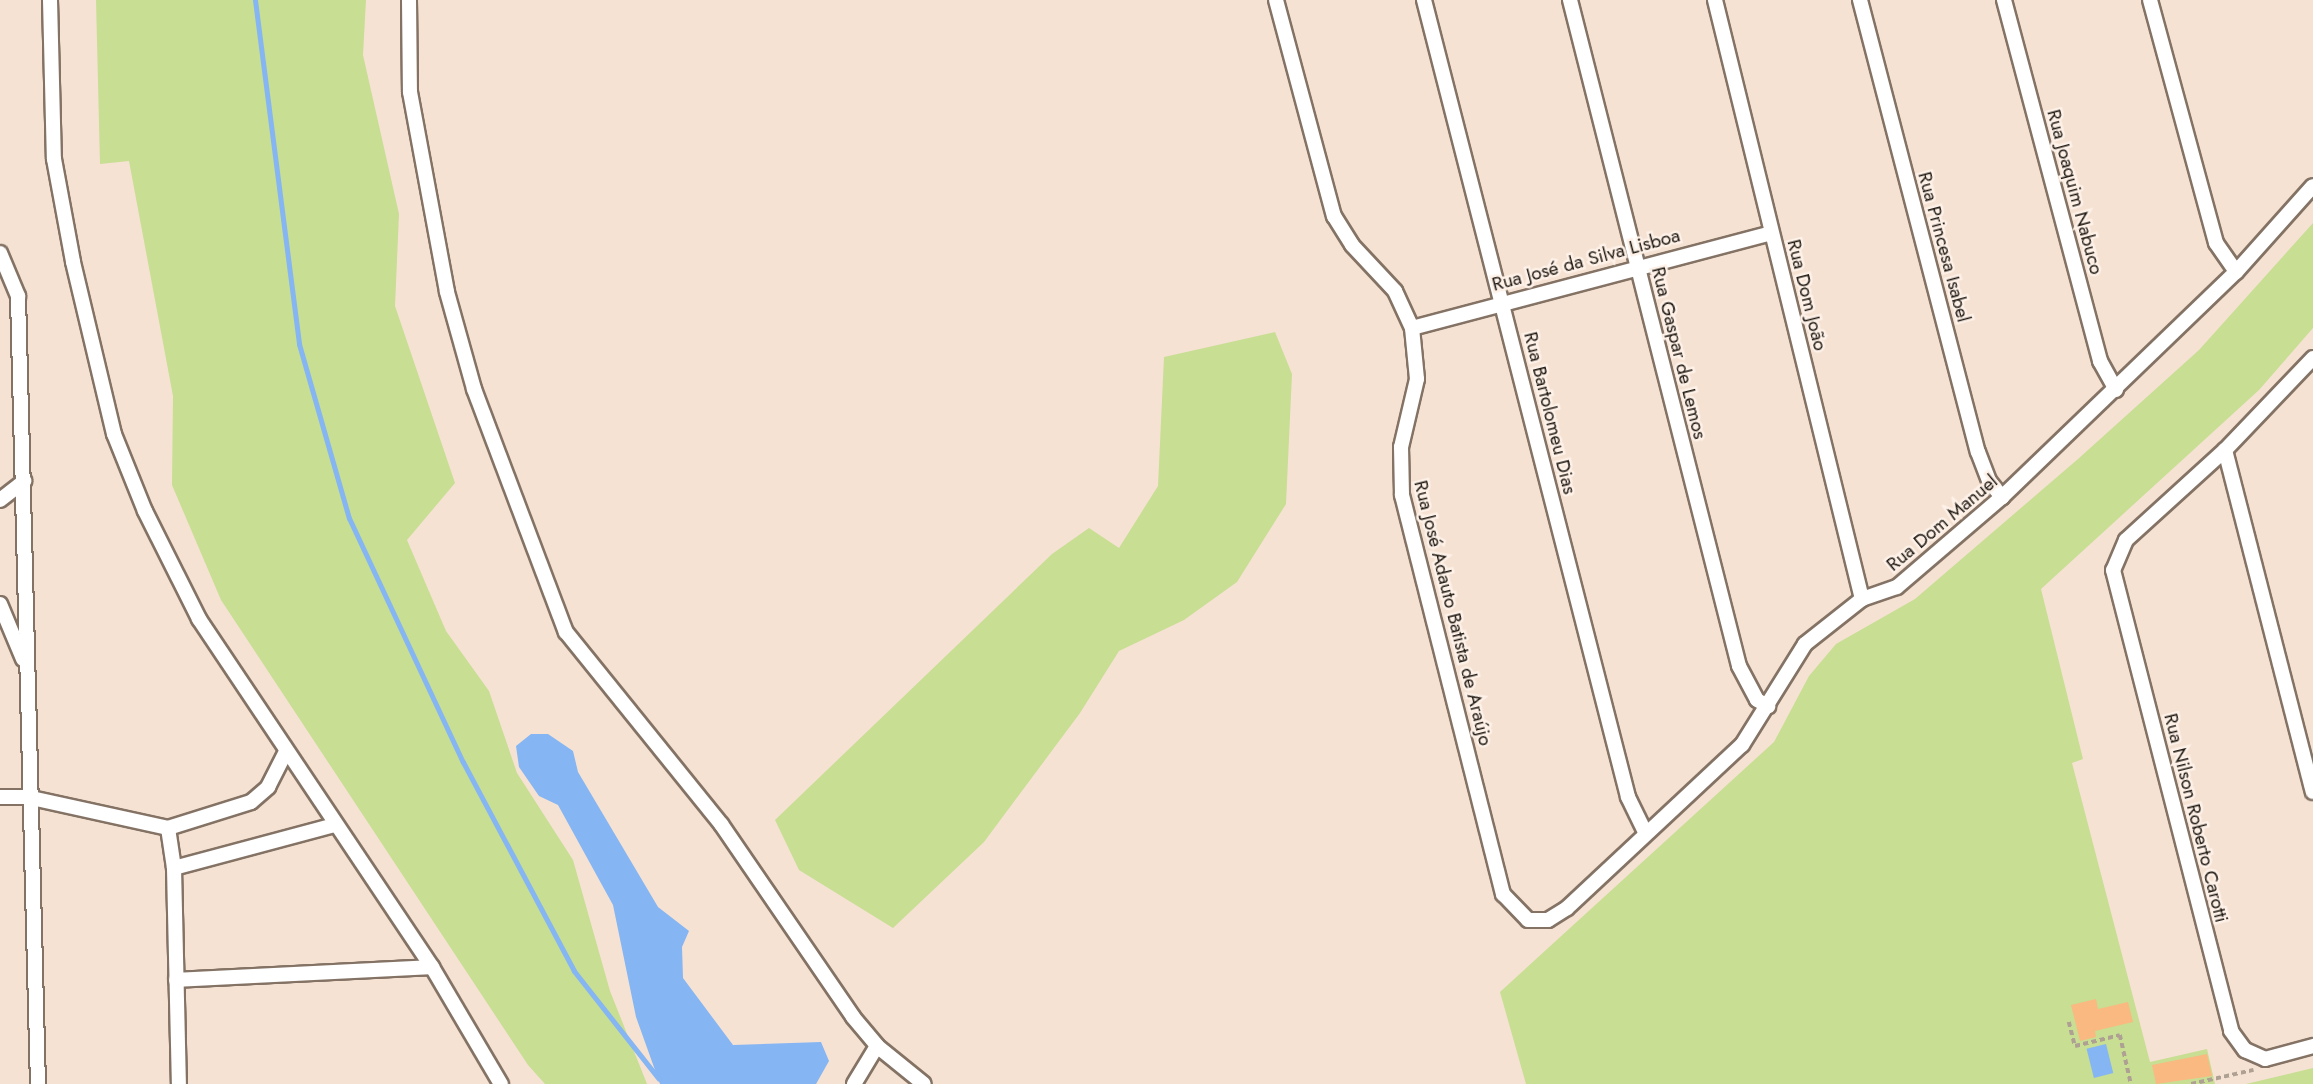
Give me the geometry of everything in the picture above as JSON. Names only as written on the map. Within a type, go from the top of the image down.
[{"type":"street","points":[[50,0],[54,159],[73,262],[114,433],[145,511],[199,619],[285,754],[432,967],[501,1084]]},
{"type":"street","points":[[409,0],[410,92],[447,292],[474,389],[566,632],[721,824],[831,987],[877,1046],[923,1084]]},
{"type":"street","name":"Rua José Adauto Batista de Araújo","points":[[1276,0],[1334,216],[1352,245],[1395,291],[1412,328],[1417,379],[1401,447],[1402,495],[1503,894],[1528,920]]},
{"type":"street","name":"Rua Bartolomeu Dias","points":[[1424,0],[1628,797],[1645,832]]},
{"type":"street","name":"Rua Gaspar de Lemos","points":[[1570,0],[1739,666],[1757,699],[1768,706]]},
{"type":"street","name":"Rua Dom João","points":[[1715,0],[1862,599]]},
{"type":"street","name":"Rua Princesa Isabel","points":[[1860,0],[1978,452],[1989,481],[2002,497]]},
{"type":"street","name":"Rua Joaquim Nabuco","points":[[2004,0],[2100,361],[2116,390]]},
{"type":"street","points":[[2150,0],[2216,243],[2236,272]]},
{"type":"street","name":"Rua Dom Manuel","points":[[1528,920],[1548,920],[1567,908],[1645,832],[1742,745],[1805,644],[1862,599],[1897,587],[2002,497],[2236,272],[2313,186]]},
{"type":"street","name":"Rua José da Silva Lisboa","points":[[1412,328],[1637,266],[1771,233]]},
{"type":"street","points":[[0,253],[18,296],[24,481],[27,797],[37,1084]]},
{"type":"street","points":[[2313,358],[2225,450],[2313,792]]},
{"type":"street","name":"Rua Nilson Roberto Carotti","points":[[2225,450],[2126,540],[2113,570],[2231,1031],[2245,1050],[2265,1059]]},
{"type":"street","points":[[0,500],[24,481]]},
{"type":"street","points":[[0,604],[27,667]]},
{"type":"street","points":[[0,797],[27,797],[167,828],[251,802],[268,787],[285,754]]},
{"type":"street","points":[[174,868],[334,825]]},
{"type":"street","points":[[167,828],[174,868],[179,1084]]},
{"type":"street","points":[[176,980],[432,967]]},
{"type":"street","points":[[854,1084],[877,1046]]},
{"type":"street","points":[[2265,1059],[2313,1046]]},
{"type":"path","points":[[2069,1022],[2075,1046],[2120,1035],[2131,1084]]},
{"type":"path","points":[[2191,1084],[2253,1070],[2265,1059]]},
{"type":"green space","points":[[96,0],[366,0],[363,55],[399,214],[395,306],[455,483],[407,540],[446,631],[489,691],[517,773],[573,860],[610,991],[647,1084],[545,1084],[528,1065],[221,600],[172,485],[173,396],[129,161],[100,164]]},
{"type":"green space","points":[[2313,223],[2313,328],[2259,390],[2041,589],[2083,759],[2072,763],[2150,1062],[2207,1049],[2215,1084],[1526,1084],[1500,992],[1774,742],[1809,676],[1836,644],[1915,599],[2078,459],[2199,350]]},
{"type":"green space","points":[[1275,332],[1292,374],[1286,504],[1237,582],[1184,620],[1119,651],[1080,713],[984,842],[893,928],[799,870],[775,820],[1052,554],[1089,528],[1119,548],[1158,486],[1164,357]]},
{"type":"green space","points":[[2313,1068],[2313,1084],[2246,1084]]},
{"type":"water","points":[[531,734],[548,734],[573,751],[578,772],[658,907],[689,931],[682,947],[683,978],[733,1045],[821,1042],[829,1061],[816,1084],[660,1084],[636,1017],[613,905],[558,805],[539,796],[519,767],[516,746]]},
{"type":"water","points":[[2106,1044],[2113,1073],[2094,1078],[2087,1049]]},
{"type":"building","points":[[2096,999],[2098,1009],[2128,1002],[2133,1022],[2095,1031],[2096,1037],[2080,1041],[2071,1005]]},
{"type":"building","points":[[2207,1054],[2212,1076],[2156,1084],[2152,1065]]},
{"type":"waterway","points":[[255,0],[299,344],[349,518],[463,762],[574,971],[659,1079]]}]
